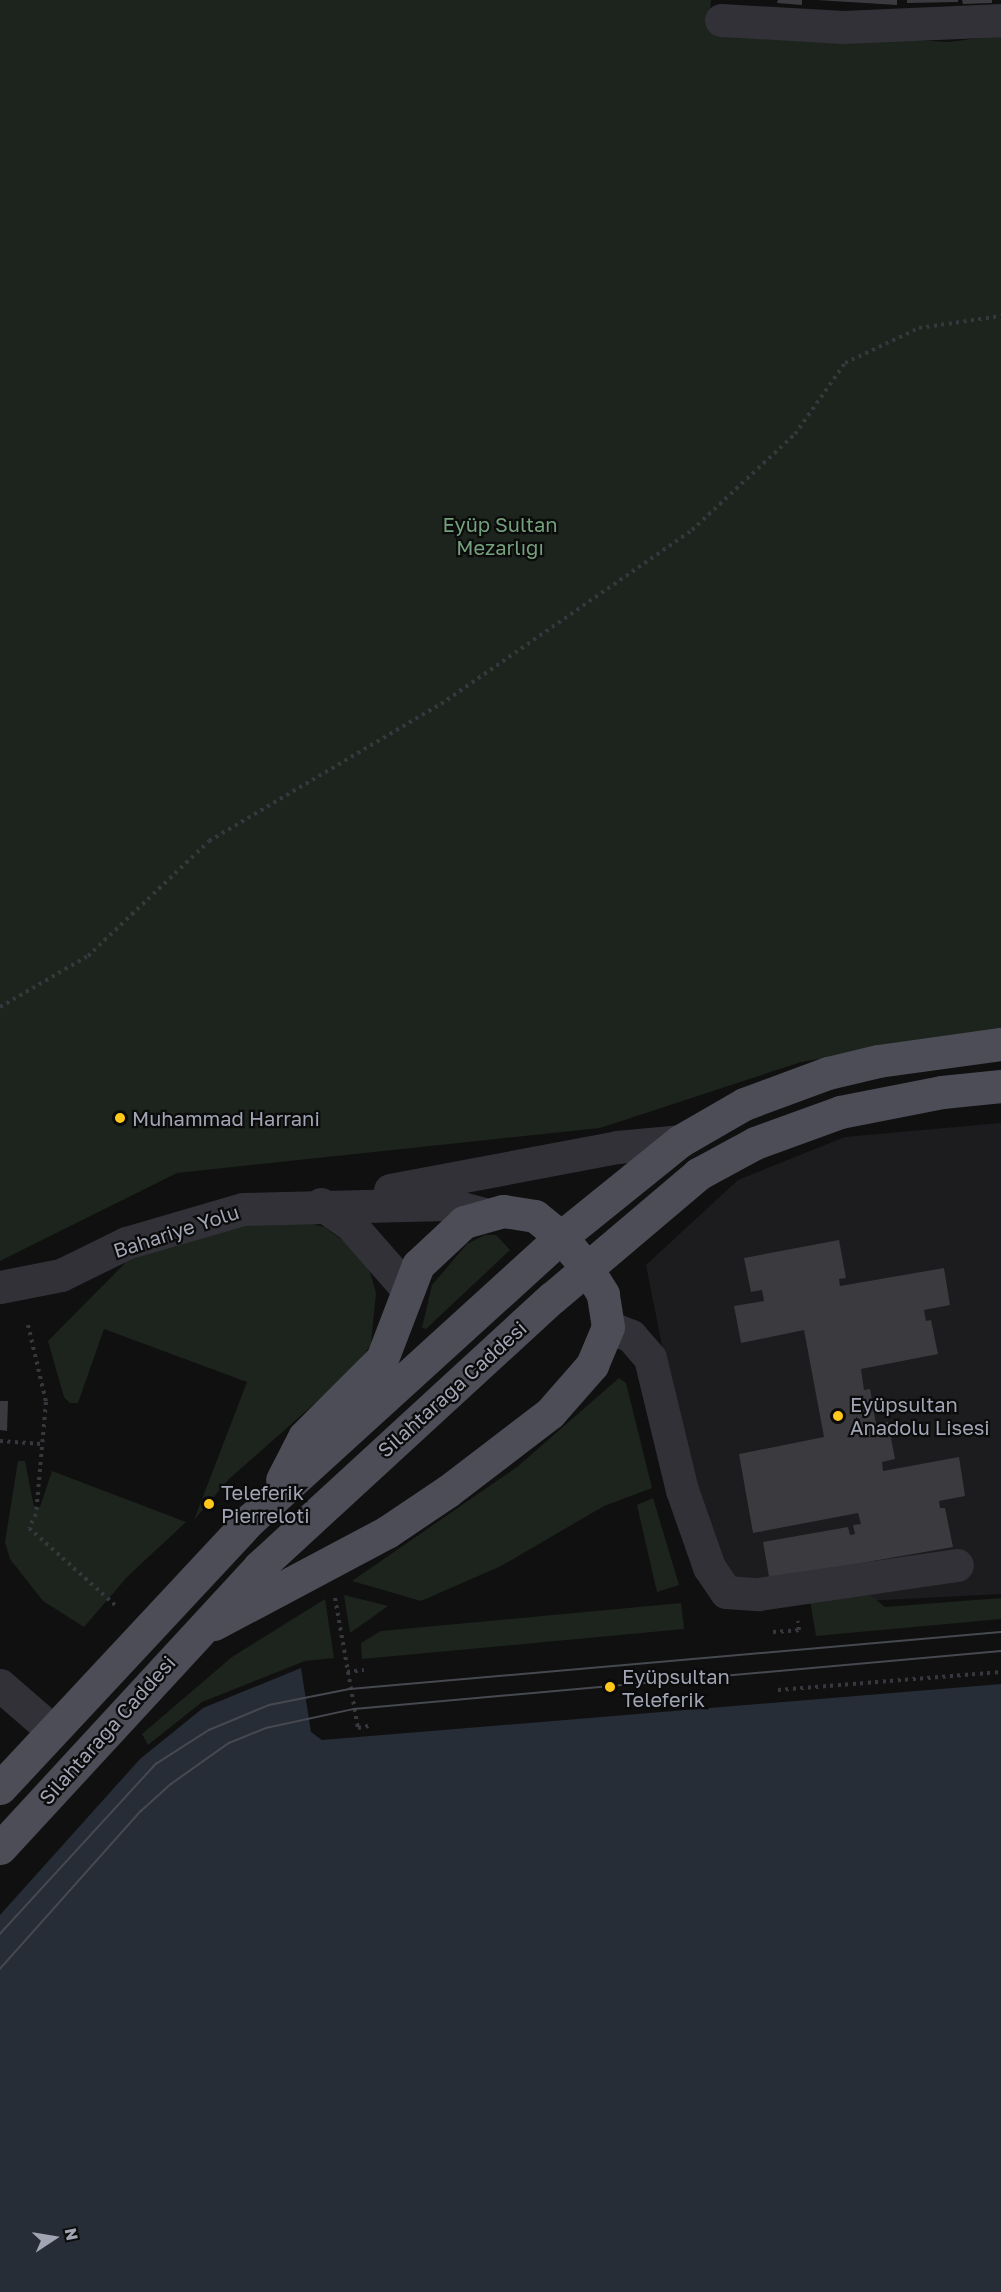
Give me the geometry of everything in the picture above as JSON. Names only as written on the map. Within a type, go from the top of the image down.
[{"type":"main road","name":"Silahtarağa Caddesi","points":[[0,1788],[212,1557],[561,1237],[680,1141],[744,1104],[828,1073],[889,1059],[1001,1044]]},
{"type":"main road","name":"Silahtarağa Caddesi","points":[[0,1848],[196,1632],[320,1509],[587,1268],[698,1174],[756,1143],[849,1109],[942,1092],[1001,1086]]},
{"type":"main road","points":[[196,1632],[324,1568],[448,1491],[550,1413],[592,1365],[608,1328],[603,1294],[587,1268],[561,1237],[535,1216],[522,1212],[484,1214],[464,1222],[441,1240],[418,1265],[382,1359],[304,1437],[273,1499]]},
{"type":"street","points":[[721,20],[843,27],[1001,20]]},
{"type":"street","points":[[321,1204],[617,1147],[680,1141]]},
{"type":"street","points":[[321,1204],[447,1204],[484,1214]]},
{"type":"street","points":[[321,1204],[351,1225],[407,1289]]},
{"type":"street","name":"Bahariye Yolu","points":[[0,1287],[61,1275],[126,1243],[243,1209],[321,1204]]},
{"type":"street","points":[[608,1328],[631,1336],[650,1358],[682,1490],[709,1567],[726,1592],[758,1594],[957,1565]]},
{"type":"street","points":[[0,1685],[52,1730]]},
{"type":"path","points":[[0,1007],[88,956],[209,841],[441,704],[693,530],[795,434],[845,363],[919,328],[1001,316]]},
{"type":"path","points":[[28,1325],[46,1402],[36,1514],[29,1528],[115,1605]]},
{"type":"path","points":[[0,1441],[42,1444]]},
{"type":"path","points":[[324,1568],[333,1587],[358,1728],[369,1726]]},
{"type":"path","points":[[773,1632],[799,1630]]},
{"type":"path","points":[[347,1672],[364,1670]]},
{"type":"path","points":[[778,1690],[1001,1672]]},
{"type":"shaded area","name":"Eyüpsultan Anadolu Lisesi","points":[[1001,1123],[1001,1594],[805,1604],[752,1611],[721,1591],[706,1568],[646,1265],[738,1180],[845,1137]]},
{"type":"shaded area","points":[[301,1668],[311,1732],[322,1740],[1001,1684],[1001,2292],[0,2292],[0,1915],[140,1759],[203,1708]]},
{"type":"green space","name":"Eyüp Sultan Mezarlığı","points":[[0,0],[711,0],[709,28],[949,42],[1001,35],[1001,1029],[801,1062],[600,1128],[177,1173],[0,1261]]},
{"type":"green space","points":[[291,1219],[324,1227],[355,1249],[370,1272],[376,1293],[371,1344],[357,1366],[229,1479],[194,1520],[247,1382],[104,1329],[78,1403],[70,1403],[64,1397],[48,1341],[136,1252],[253,1220]]},
{"type":"green space","points":[[485,1235],[496,1235],[510,1250],[426,1329],[422,1328],[432,1285],[467,1244]]},
{"type":"green space","points":[[619,1378],[626,1383],[652,1488],[604,1506],[501,1566],[421,1601],[352,1581],[517,1467]]},
{"type":"green space","points":[[18,1461],[25,1461],[34,1507],[40,1507],[52,1471],[186,1522],[128,1576],[84,1627],[43,1601],[10,1559],[5,1542]]},
{"type":"green space","points":[[653,1498],[679,1585],[657,1592],[637,1505]]},
{"type":"green space","points":[[869,1594],[885,1607],[1001,1598],[1001,1619],[816,1636],[810,1600]]},
{"type":"green space","points":[[344,1595],[388,1606],[350,1633]]},
{"type":"green space","points":[[325,1599],[334,1658],[305,1661],[202,1702],[148,1745],[142,1734],[232,1657]]},
{"type":"green space","points":[[681,1603],[684,1629],[362,1659],[361,1643],[381,1631]]},
{"type":"building","points":[[778,0],[802,0],[802,5],[777,3]]},
{"type":"building","points":[[817,0],[897,0],[897,5]]},
{"type":"building","points":[[907,0],[958,0],[958,2],[907,3]]},
{"type":"building","points":[[962,0],[992,0],[992,3],[963,4]]},
{"type":"building","points":[[839,1240],[846,1278],[839,1279],[840,1286],[944,1268],[950,1305],[924,1310],[926,1321],[931,1320],[938,1354],[861,1369],[864,1390],[870,1389],[876,1424],[888,1422],[895,1459],[882,1462],[883,1471],[959,1457],[965,1496],[939,1501],[940,1508],[945,1508],[953,1547],[856,1564],[771,1588],[763,1542],[848,1527],[850,1535],[855,1534],[853,1525],[861,1524],[858,1513],[753,1533],[739,1454],[824,1437],[804,1330],[741,1343],[734,1306],[764,1301],[762,1290],[751,1292],[744,1258]]},
{"type":"building","points":[[0,1401],[8,1401],[7,1431],[0,1430]]},
{"type":"tram line","points":[[0,1934],[156,1764],[209,1730],[269,1705],[350,1689],[1001,1632]]},
{"type":"tram line","points":[[0,1969],[141,1811],[171,1784],[229,1743],[266,1728],[354,1709],[1001,1651]]},
{"type":"place","name":"Muhammad Harrani","points":[[120,1118]]},
{"type":"place","name":"Eyüpsultan Anadolu Lisesi","points":[[838,1416]]},
{"type":"place","name":"Teleferik Pierreloti","points":[[209,1504]]},
{"type":"place","name":"Eyüpsultan Teleferik","points":[[610,1687]]}]
